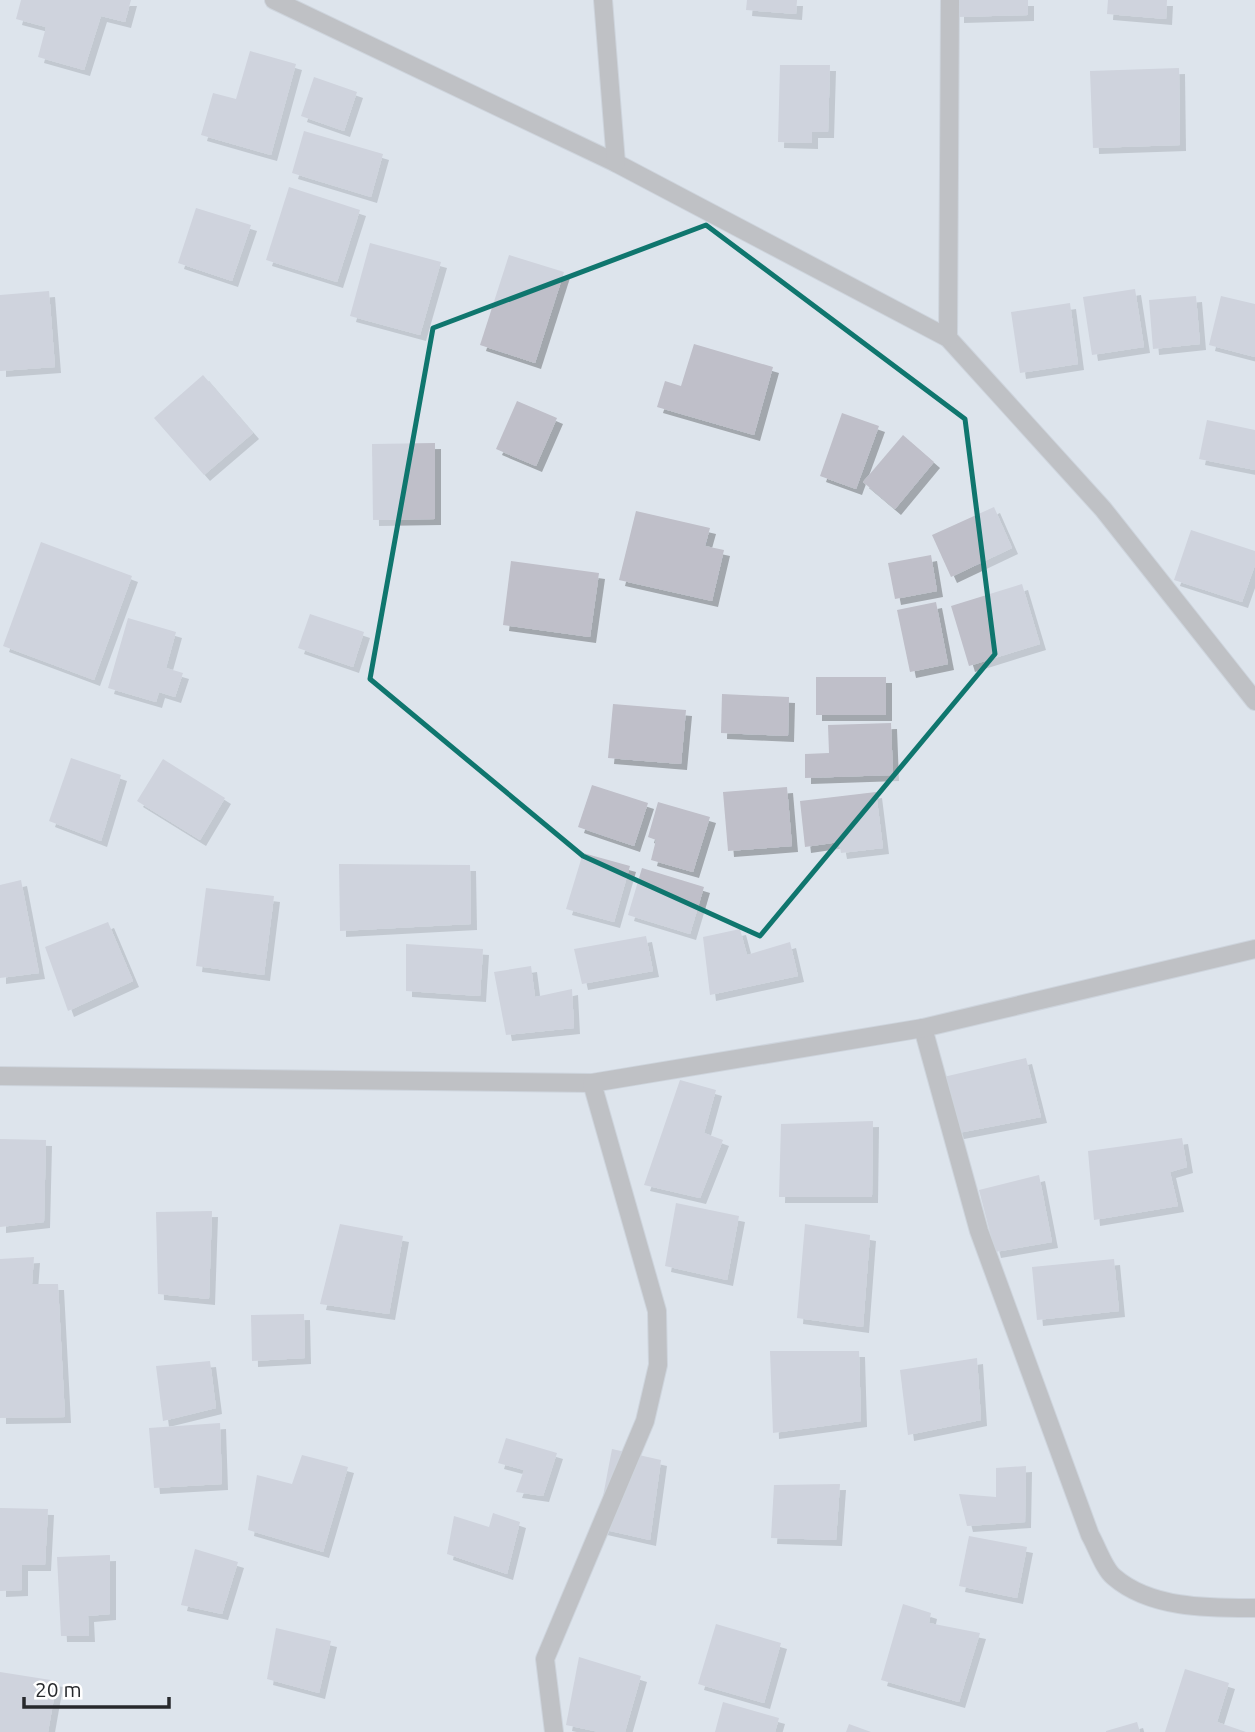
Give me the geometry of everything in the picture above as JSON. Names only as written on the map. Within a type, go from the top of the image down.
[{"type":"street","points":[[274,0],[616,163],[948,338],[1103,509],[1255,701]]},
{"type":"street","points":[[603,0],[616,163]]},
{"type":"street","points":[[948,338],[950,0]]},
{"type":"street","points":[[0,1076],[592,1083],[923,1028],[1255,950]]},
{"type":"street","points":[[923,1028],[979,1231],[1090,1535],[1113,1576],[1144,1593],[1197,1608],[1255,1608]]},
{"type":"street","points":[[554,1732],[545,1660],[645,1421],[658,1365],[657,1311],[592,1083]]},
{"type":"highlighted area","points":[[706,225],[965,419],[995,654],[760,936],[583,856],[370,679],[433,328]]},
{"type":"building","points":[[21,0],[131,0],[125,22],[101,16],[84,70],[38,57],[46,27],[16,19]]},
{"type":"building","points":[[747,0],[797,0],[796,14],[746,10]]},
{"type":"building","points":[[958,0],[1028,0],[1028,15],[958,17]]},
{"type":"building","points":[[1108,0],[1167,0],[1166,19],[1107,14]]},
{"type":"building","points":[[250,51],[296,64],[271,155],[201,135],[213,93],[236,99]]},
{"type":"building","points":[[780,65],[830,65],[828,132],[812,132],[812,143],[778,142]]},
{"type":"building","points":[[1179,68],[1180,145],[1093,148],[1090,71]]},
{"type":"building","points":[[314,77],[357,92],[344,131],[301,116]]},
{"type":"building","points":[[304,131],[383,154],[371,197],[292,173]]},
{"type":"building","points":[[289,187],[360,210],[337,282],[266,260]]},
{"type":"building","points":[[196,208],[251,225],[232,281],[178,263]]},
{"type":"building","points":[[370,243],[441,262],[420,335],[350,316]]},
{"type":"building","points":[[509,255],[564,272],[535,363],[480,345]]},
{"type":"building","points":[[1135,289],[1144,347],[1092,355],[1083,297]]},
{"type":"building","points":[[49,291],[55,367],[0,371],[0,295]]},
{"type":"building","points":[[1196,296],[1200,344],[1153,349],[1149,300]]},
{"type":"building","points":[[1221,296],[1255,304],[1255,357],[1209,345]]},
{"type":"building","points":[[1070,303],[1078,364],[1020,373],[1011,312]]},
{"type":"building","points":[[694,344],[773,367],[754,435],[657,407],[665,381],[681,386]]},
{"type":"building","points":[[203,375],[253,433],[204,475],[154,418]]},
{"type":"building","points":[[517,401],[557,418],[536,466],[496,449]]},
{"type":"building","points":[[842,413],[879,426],[856,489],[820,476]]},
{"type":"building","points":[[1207,420],[1255,430],[1255,470],[1199,459]]},
{"type":"building","points":[[903,435],[934,462],[895,509],[863,482]]},
{"type":"building","points":[[435,443],[435,519],[373,520],[372,444]]},
{"type":"building","points":[[994,507],[1012,548],[951,577],[932,535]]},
{"type":"building","points":[[636,511],[710,528],[705,546],[724,550],[712,601],[619,580]]},
{"type":"building","points":[[1191,530],[1255,551],[1255,565],[1242,602],[1174,580]]},
{"type":"building","points":[[41,542],[132,576],[94,680],[3,646]]},
{"type":"building","points":[[931,555],[937,591],[895,599],[888,563]]},
{"type":"building","points":[[511,561],[599,573],[590,637],[503,625]]},
{"type":"building","points":[[1022,584],[1040,644],[969,666],[951,606]]},
{"type":"building","points":[[936,602],[948,664],[910,672],[897,610]]},
{"type":"building","points":[[310,614],[364,632],[353,667],[298,648]]},
{"type":"building","points":[[128,618],[176,632],[166,668],[183,673],[175,697],[159,692],[156,702],[108,688]]},
{"type":"building","points":[[816,677],[886,677],[886,715],[816,715]]},
{"type":"building","points":[[722,694],[789,697],[788,736],[721,733]]},
{"type":"building","points":[[613,704],[686,710],[681,764],[608,758]]},
{"type":"building","points":[[891,723],[893,775],[805,778],[805,754],[829,753],[828,725]]},
{"type":"building","points":[[71,758],[121,775],[101,841],[49,821]]},
{"type":"building","points":[[163,759],[225,798],[200,840],[137,801]]},
{"type":"building","points":[[592,785],[648,803],[634,846],[578,827]]},
{"type":"building","points":[[787,787],[792,846],[728,851],[723,792]]},
{"type":"building","points":[[876,792],[883,848],[841,853],[839,842],[805,847],[800,801]]},
{"type":"building","points":[[658,802],[710,817],[693,872],[651,860],[656,840],[648,837]]},
{"type":"building","points":[[583,853],[630,866],[614,922],[566,909]]},
{"type":"building","points":[[339,864],[470,865],[471,924],[340,931]]},
{"type":"building","points":[[642,868],[704,887],[690,934],[628,915]]},
{"type":"building","points":[[21,880],[39,973],[0,978],[0,885]]},
{"type":"building","points":[[206,888],[274,896],[264,975],[196,966]]},
{"type":"building","points":[[108,922],[133,981],[68,1011],[45,947]]},
{"type":"building","points":[[740,929],[747,955],[790,942],[798,976],[710,995],[703,937]]},
{"type":"building","points":[[646,936],[653,971],[582,984],[574,949]]},
{"type":"building","points":[[406,944],[483,949],[480,996],[406,991]]},
{"type":"building","points":[[531,966],[535,997],[572,989],[574,1028],[506,1035],[494,972]]},
{"type":"building","points":[[1026,1058],[1041,1117],[953,1134],[939,1078]]},
{"type":"building","points":[[680,1080],[716,1090],[704,1133],[723,1140],[700,1198],[644,1185]]},
{"type":"building","points":[[873,1121],[872,1197],[779,1197],[781,1124]]},
{"type":"building","points":[[1182,1138],[1187,1167],[1170,1172],[1178,1206],[1094,1220],[1088,1151]]},
{"type":"building","points":[[0,1139],[46,1140],[44,1222],[0,1227]]},
{"type":"building","points":[[1039,1175],[1052,1242],[995,1252],[979,1190]]},
{"type":"building","points":[[676,1203],[739,1216],[727,1280],[665,1266]]},
{"type":"building","points":[[212,1211],[209,1299],[158,1294],[156,1212]]},
{"type":"building","points":[[340,1224],[403,1236],[389,1314],[320,1304]]},
{"type":"building","points":[[805,1224],[870,1235],[863,1327],[797,1318]]},
{"type":"building","points":[[34,1257],[32,1284],[58,1284],[65,1417],[0,1418],[0,1259]]},
{"type":"building","points":[[1114,1259],[1119,1311],[1037,1320],[1032,1267]]},
{"type":"building","points":[[304,1314],[305,1358],[252,1361],[251,1315]]},
{"type":"building","points":[[770,1351],[859,1351],[861,1421],[773,1433]]},
{"type":"building","points":[[977,1358],[981,1420],[908,1435],[900,1370]]},
{"type":"building","points":[[210,1361],[216,1408],[163,1421],[156,1366]]},
{"type":"building","points":[[220,1423],[222,1484],[154,1488],[149,1428]]},
{"type":"building","points":[[506,1438],[557,1453],[543,1496],[516,1492],[524,1470],[498,1463]]},
{"type":"building","points":[[612,1449],[661,1460],[650,1540],[597,1528]]},
{"type":"building","points":[[302,1455],[348,1467],[323,1552],[248,1530],[257,1475],[292,1484]]},
{"type":"building","points":[[1026,1466],[1025,1522],[967,1526],[959,1494],[996,1497],[996,1468]]},
{"type":"building","points":[[840,1484],[836,1540],[771,1538],[774,1485]]},
{"type":"building","points":[[0,1508],[48,1509],[45,1565],[22,1565],[22,1590],[0,1591]]},
{"type":"building","points":[[493,1513],[520,1522],[507,1574],[447,1554],[454,1516],[489,1527]]},
{"type":"building","points":[[969,1536],[1027,1547],[1017,1598],[959,1586]]},
{"type":"building","points":[[195,1549],[238,1562],[222,1614],[181,1605]]},
{"type":"building","points":[[110,1555],[110,1614],[88,1616],[89,1636],[61,1636],[57,1557]]},
{"type":"building","points":[[903,1604],[931,1613],[929,1623],[980,1633],[959,1702],[881,1680]]},
{"type":"building","points":[[716,1624],[781,1643],[764,1703],[698,1684]]},
{"type":"building","points":[[276,1628],[331,1641],[319,1693],[267,1679]]},
{"type":"building","points":[[579,1657],[641,1676],[625,1732],[599,1732],[566,1725]]},
{"type":"building","points":[[1185,1669],[1229,1683],[1217,1722],[1246,1732],[1165,1732]]},
{"type":"building","points":[[0,1672],[57,1681],[48,1732],[0,1732]]},
{"type":"building","points":[[723,1702],[779,1718],[775,1732],[715,1732]]},
{"type":"building","points":[[1137,1722],[1140,1732],[1106,1732],[1106,1731]]},
{"type":"building","points":[[849,1724],[871,1732],[846,1732]]}]
